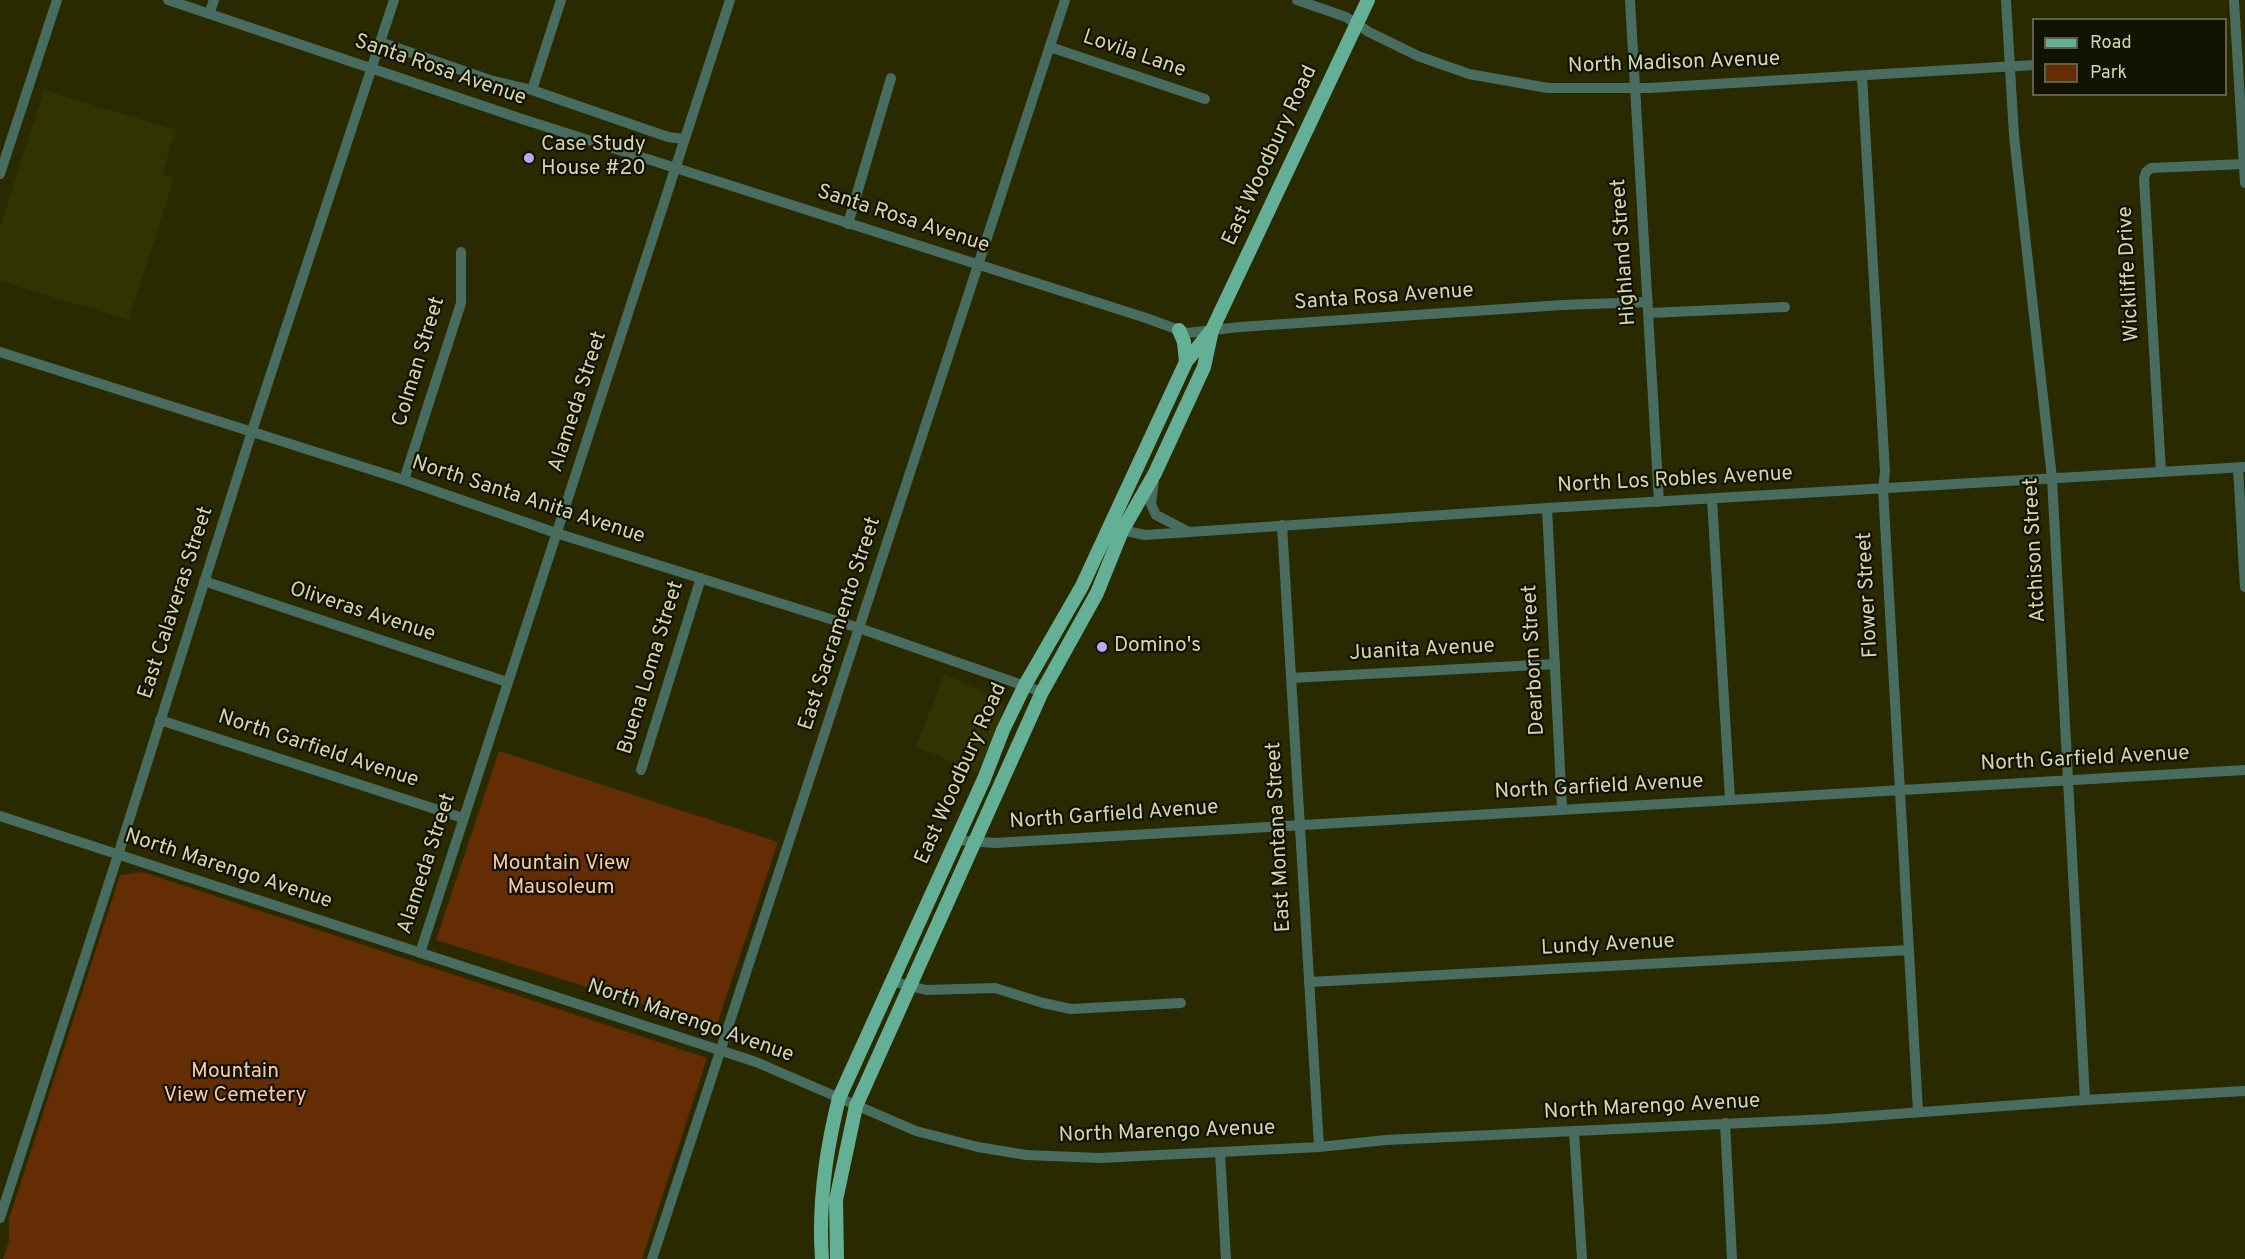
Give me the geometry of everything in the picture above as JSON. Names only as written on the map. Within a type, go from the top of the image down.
[{"type":"main road","name":"East Woodbury Road","points":[[837,1259],[836,1200],[856,1106],[1042,692],[1080,626],[1097,593],[1122,531],[1155,473],[1204,367],[1212,330],[1368,0]]},
{"type":"main road","points":[[1179,330],[1185,342],[1186,362]]},
{"type":"main road","name":"East Woodbury Road","points":[[822,1259],[820,1228],[825,1170],[831,1129],[839,1098],[1025,685],[1082,586],[1186,362],[1212,330]]},
{"type":"main road","points":[[1065,619],[1080,626]]},
{"type":"street","points":[[0,174],[57,0]]},
{"type":"street","name":"Santa Rosa Avenue","points":[[168,0],[522,119],[1187,333],[1233,327],[1562,305],[1785,307]]},
{"type":"street","points":[[209,14],[214,0]]},
{"type":"street","name":"East Calaveras Street","points":[[0,1218],[252,431],[394,0]]},
{"type":"street","points":[[532,90],[561,0]]},
{"type":"street","name":"Alameda Street","points":[[420,953],[730,0]]},
{"type":"street","name":"East Sacramento Street","points":[[652,1259],[1065,0]]},
{"type":"street","name":"North Madison Avenue","points":[[1297,0],[1346,17],[1418,56],[1470,74],[1548,88],[1635,88],[2032,65]]},
{"type":"street","name":"Highland Street","points":[[1630,0],[1659,502]]},
{"type":"street","name":"Atchison Street","points":[[2006,0],[2014,136],[2052,478],[2085,1100]]},
{"type":"street","points":[[2234,0],[2245,183]]},
{"type":"street","name":"Santa Rosa Avenue","points":[[380,42],[489,80],[532,90],[668,136],[684,139]]},
{"type":"street","name":"Lovila Lane","points":[[1050,47],[1205,99]]},
{"type":"street","points":[[2227,53],[2237,53]]},
{"type":"street","name":"Flower Street","points":[[1862,76],[1918,1112]]},
{"type":"street","points":[[848,224],[891,78]]},
{"type":"street","name":"Wickliffe Drive","points":[[2160,472],[2144,178],[2146,172],[2151,168],[2244,164]]},
{"type":"street","name":"Colman Street","points":[[404,480],[461,303],[461,252]]},
{"type":"street","name":"North Santa Anita Avenue","points":[[0,352],[404,480],[556,533],[859,628],[1042,692]]},
{"type":"street","points":[[2242,468],[2245,587]]},
{"type":"street","name":"North Los Robles Avenue","points":[[1109,526],[1142,535],[1547,508],[2242,468]]},
{"type":"street","points":[[1155,473],[1151,504],[1155,515],[1188,531]]},
{"type":"street","points":[[1712,499],[1730,800]]},
{"type":"street","name":"Dearborn Street","points":[[1547,508],[1562,809]]},
{"type":"street","name":"East Montana Street","points":[[1282,525],[1319,1147]]},
{"type":"street","name":"Buena Loma Street","points":[[641,770],[701,578]]},
{"type":"street","name":"Oliveras Avenue","points":[[204,581],[507,682]]},
{"type":"street","name":"Juanita Avenue","points":[[1291,678],[1555,664]]},
{"type":"street","name":"North Garfield Avenue","points":[[160,720],[463,818]]},
{"type":"street","name":"North Garfield Avenue","points":[[956,840],[995,843],[2245,770]]},
{"type":"street","name":"North Marengo Avenue","points":[[0,816],[756,1062],[916,1131],[978,1147],[1026,1155],[1100,1158],[1220,1153],[1386,1140],[1828,1119],[2245,1091]]},
{"type":"street","name":"Lundy Avenue","points":[[1309,982],[1909,950]]},
{"type":"street","points":[[891,981],[926,990],[995,988],[1071,1009],[1181,1003]]},
{"type":"street","points":[[1725,1123],[1732,1259]]},
{"type":"street","points":[[1574,1131],[1582,1259]]},
{"type":"street","points":[[1220,1153],[1226,1259]]},
{"type":"shaded area","points":[[44,90],[176,130],[162,174],[174,178],[129,320],[0,281],[0,228]]},
{"type":"shaded area","points":[[944,674],[1002,701],[1004,708],[978,773],[916,747]]},
{"type":"green space","name":"Mountain View Mausoleum","points":[[499,751],[778,842],[716,1027],[436,940]]},
{"type":"green space","name":"Mountain View Cemetery","points":[[142,872],[707,1058],[642,1259],[3,1259],[9,1241],[9,1219],[120,875]]},
{"type":"place","name":"Case Study House #20","points":[[529,158]]},
{"type":"place","name":"Domino's","points":[[1102,647]]}]
